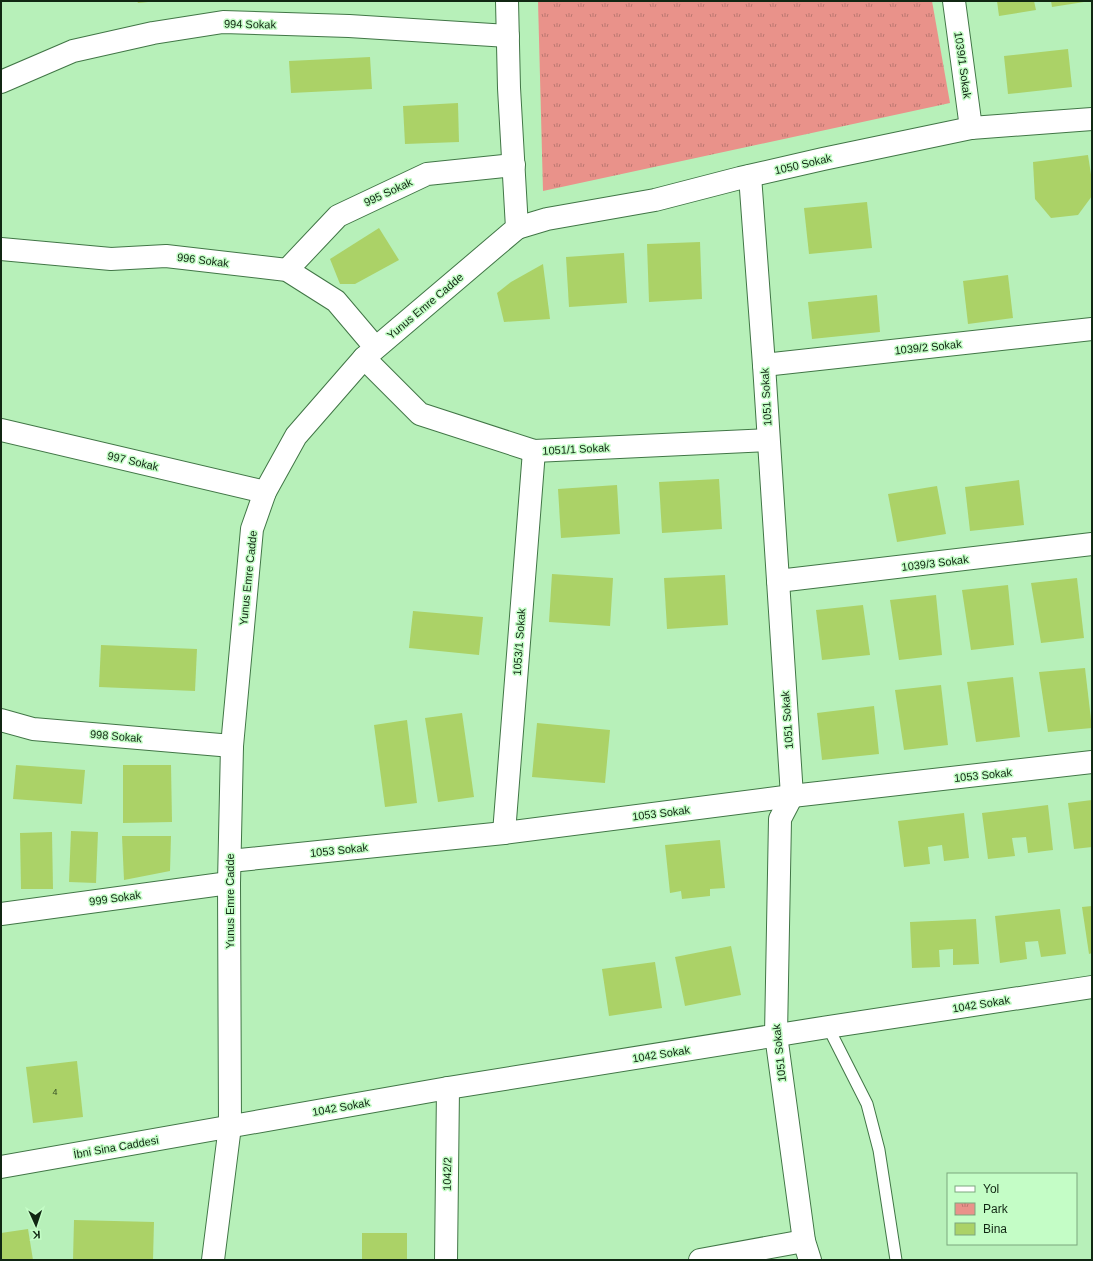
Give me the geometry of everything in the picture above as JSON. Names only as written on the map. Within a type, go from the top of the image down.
[{"type":"street","points":[[507,1],[509,88],[517,228]]},
{"type":"street","name":"1039/1 Sokak","points":[[954,1],[971,128]]},
{"type":"street","name":"994 Sokak","points":[[1,82],[72,51],[153,32],[223,22],[349,26],[508,36]]},
{"type":"street","name":"1050 Sokak","points":[[517,228],[546,219],[654,200],[823,159],[971,128],[1092,118]]},
{"type":"street","name":"995 Sokak","points":[[287,270],[338,216],[427,174],[514,165]]},
{"type":"street","name":"1051 Sokak","points":[[750,176],[792,796],[780,819],[776,1035],[807,1251]]},
{"type":"street","name":"Yunus Emre Cadde","points":[[213,1260],[230,1126],[229,883],[232,746],[252,529],[265,492],[296,436],[370,352],[517,228]]},
{"type":"street","name":"996 Sokak","points":[[1,249],[111,259],[166,256],[287,270],[336,301],[370,352]]},
{"type":"street","name":"1039/2 Sokak","points":[[764,365],[1092,329]]},
{"type":"street","name":"1051/1 Sokak","points":[[370,352],[420,414],[534,451],[768,440]]},
{"type":"street","name":"997 Sokak","points":[[1,430],[265,492]]},
{"type":"street","name":"1053/1 Sokak","points":[[504,832],[534,451]]},
{"type":"street","name":"1039/3 Sokak","points":[[778,581],[1092,544]]},
{"type":"street","name":"998 Sokak","points":[[1,720],[33,729],[232,746]]},
{"type":"street","name":"1053 Sokak","points":[[230,861],[504,832],[792,796],[1092,762]]},
{"type":"street","name":"999 Sokak","points":[[1,914],[229,883]]},
{"type":"street","name":"1042 Sokak","points":[[230,1126],[448,1088],[776,1035],[1092,987]]},
{"type":"street","name":"1042/2","points":[[446,1260],[448,1088]]},
{"type":"street","name":"İbni Sina Caddesi","points":[[1,1167],[230,1126]]},
{"type":"street","points":[[700,1260],[807,1251]]},
{"type":"lane","points":[[828,1027],[866,1104],[879,1150],[896,1260]]},
{"type":"green space","points":[[538,1],[932,1],[950,103],[543,191]]},
{"type":"building","points":[[137,1],[148,1],[148,2],[138,3]]},
{"type":"building","points":[[997,1],[1034,1],[1036,10],[999,16]]},
{"type":"building","points":[[1051,1],[1084,1],[1084,2],[1052,7]]},
{"type":"building","points":[[1068,49],[1072,87],[1008,94],[1004,56]]},
{"type":"building","points":[[370,57],[372,89],[291,93],[289,61]]},
{"type":"building","points":[[458,103],[459,142],[405,144],[403,106]]},
{"type":"building","points":[[1088,155],[1092,181],[1092,196],[1078,215],[1051,218],[1035,199],[1033,162]]},
{"type":"building","points":[[867,202],[872,248],[809,254],[804,208]]},
{"type":"building","points":[[379,228],[399,260],[355,284],[340,284],[330,259]]},
{"type":"building","points":[[700,242],[702,299],[649,302],[647,244]]},
{"type":"building","points":[[624,253],[627,303],[569,307],[566,257]]},
{"type":"building","points":[[543,264],[550,319],[504,322],[497,293],[511,282]]},
{"type":"building","points":[[1008,275],[1013,318],[968,324],[963,281]]},
{"type":"building","points":[[877,295],[880,332],[812,339],[808,302]]},
{"type":"building","points":[[719,479],[722,529],[662,533],[659,482]]},
{"type":"building","points":[[1019,480],[1024,525],[970,531],[965,487]]},
{"type":"building","points":[[617,485],[620,534],[561,538],[558,489]]},
{"type":"building","points":[[937,486],[946,534],[897,542],[888,494]]},
{"type":"building","points":[[552,574],[613,578],[610,626],[549,622]]},
{"type":"building","points":[[725,575],[728,625],[667,629],[664,578]]},
{"type":"building","points":[[1077,578],[1084,638],[1041,643],[1031,583]]},
{"type":"building","points":[[1008,585],[1014,645],[971,650],[962,590]]},
{"type":"building","points":[[936,595],[942,655],[899,660],[890,600]]},
{"type":"building","points":[[863,605],[870,655],[822,660],[816,610]]},
{"type":"building","points":[[413,611],[483,617],[479,655],[409,648]]},
{"type":"building","points":[[101,645],[197,649],[195,691],[99,687]]},
{"type":"building","points":[[1085,668],[1092,728],[1048,732],[1039,672]]},
{"type":"building","points":[[1013,677],[1020,737],[976,742],[967,682]]},
{"type":"building","points":[[941,685],[948,745],[904,750],[895,690]]},
{"type":"building","points":[[874,706],[879,754],[822,760],[817,713]]},
{"type":"building","points":[[462,713],[474,797],[438,802],[425,718]]},
{"type":"building","points":[[407,720],[417,803],[385,807],[374,725]]},
{"type":"building","points":[[537,723],[610,730],[605,783],[532,777]]},
{"type":"building","points":[[16,765],[85,770],[82,804],[13,799]]},
{"type":"building","points":[[123,765],[171,765],[172,822],[123,823]]},
{"type":"building","points":[[1092,800],[1092,847],[1074,849],[1068,803]]},
{"type":"building","points":[[1048,805],[1053,850],[1028,853],[1026,837],[1012,838],[1015,856],[988,859],[982,813]]},
{"type":"building","points":[[964,813],[969,858],[944,861],[942,845],[928,847],[930,864],[904,867],[898,821]]},
{"type":"building","points":[[71,831],[98,832],[96,883],[69,882]]},
{"type":"building","points":[[52,832],[53,889],[21,889],[20,833]]},
{"type":"building","points":[[122,836],[171,836],[170,871],[124,880]]},
{"type":"building","points":[[720,840],[725,888],[710,889],[710,896],[682,899],[681,891],[670,893],[665,845]]},
{"type":"building","points":[[1092,906],[1092,953],[1089,954],[1082,907]]},
{"type":"building","points":[[1060,909],[1066,954],[1041,957],[1038,941],[1025,942],[1027,959],[1000,963],[995,916]]},
{"type":"building","points":[[976,919],[979,964],[953,965],[953,949],[939,950],[940,967],[912,968],[910,922]]},
{"type":"building","points":[[731,946],[741,995],[685,1006],[675,957]]},
{"type":"building","points":[[655,962],[662,1008],[609,1016],[602,969]]},
{"type":"building","points":[[77,1061],[83,1117],[33,1123],[26,1067]]},
{"type":"building","points":[[74,1220],[154,1222],[153,1260],[73,1260]]},
{"type":"building","points":[[28,1229],[33,1260],[1,1260],[1,1233]]},
{"type":"building","points":[[362,1233],[407,1233],[407,1260],[362,1260]]}]
